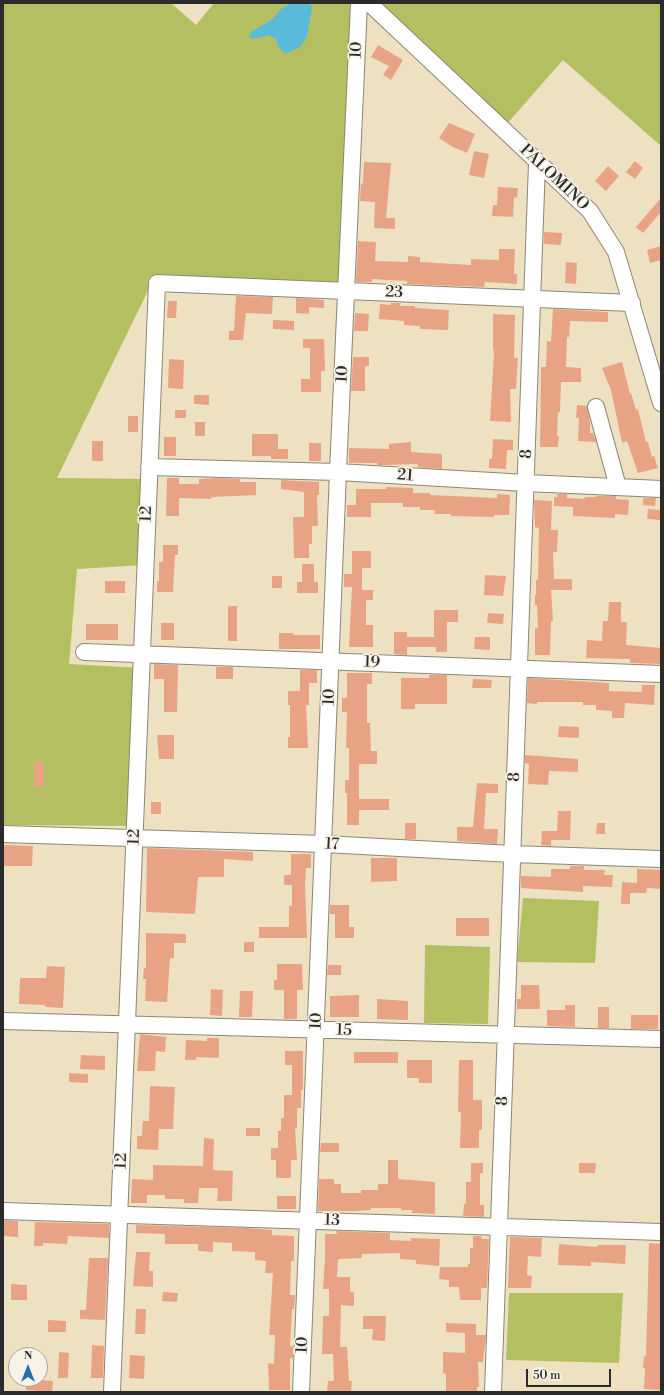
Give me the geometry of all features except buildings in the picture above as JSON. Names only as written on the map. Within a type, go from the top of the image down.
[{"type":"street","name":"10","points":[[301,1392],[332,661],[338,472],[359,3]]},
{"type":"street","name":"PALOMINO","points":[[369,3],[537,163],[590,211],[616,252],[661,403]]},
{"type":"street","name":"8","points":[[493,1392],[537,163]]},
{"type":"street","name":"23","points":[[157,283],[632,302]]},
{"type":"street","name":"12","points":[[112,1392],[157,283]]},
{"type":"street","points":[[596,407],[618,487]]},
{"type":"street","name":"21","points":[[149,466],[338,472],[661,489]]},
{"type":"street","name":"19","points":[[84,652],[661,674]]},
{"type":"street","name":"17","points":[[3,834],[324,844],[512,854],[661,859]]},
{"type":"street","name":"15","points":[[3,1020],[127,1025],[661,1039]]},
{"type":"street","name":"13","points":[[3,1211],[661,1232]]},
{"type":"green space","points":[[3,3],[171,3],[196,25],[214,3],[359,3],[345,283],[154,278],[57,478],[146,479],[144,565],[77,569],[69,664],[142,668],[137,826],[3,825]]},
{"type":"green space","points":[[372,3],[661,3],[661,146],[563,60],[505,126]]},
{"type":"green space","points":[[523,898],[599,901],[595,963],[517,962]]},
{"type":"green space","points":[[425,945],[490,947],[488,1024],[424,1023]]},
{"type":"green space","points":[[509,1293],[623,1293],[619,1363],[506,1360]]},
{"type":"water","points":[[293,3],[308,3],[312,7],[307,37],[300,47],[287,53],[283,52],[278,46],[276,39],[269,35],[253,39],[249,37],[251,32],[273,19],[282,8]]}]
